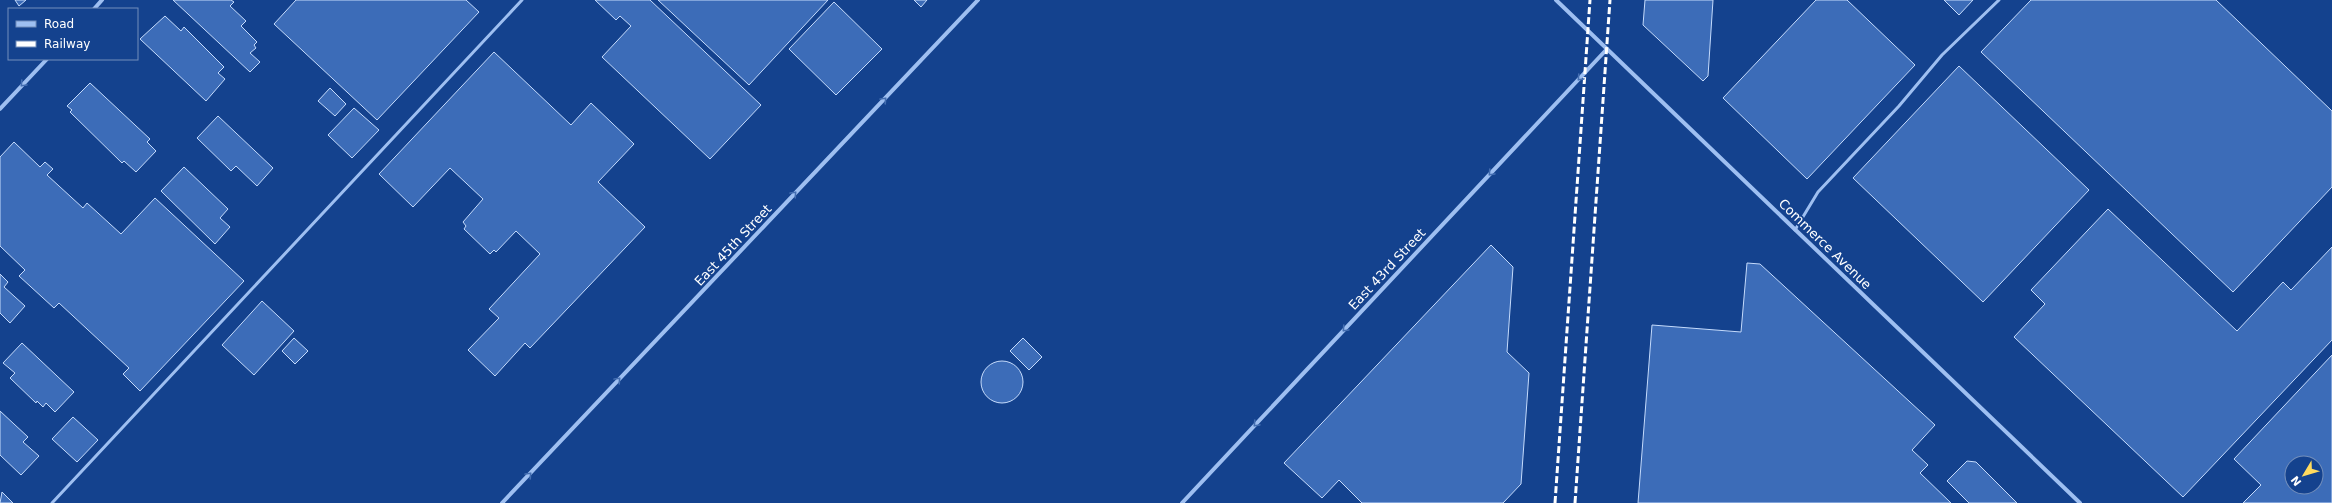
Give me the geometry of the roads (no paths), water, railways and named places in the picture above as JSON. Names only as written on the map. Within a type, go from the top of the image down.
[{"type":"street","points":[[95,8],[102,0]]},
{"type":"street","name":"East 45th Street","points":[[502,503],[978,0]]},
{"type":"street","name":"Commerce Avenue","points":[[1556,0],[2080,503]]},
{"type":"street","name":"East 43rd Street","points":[[1182,503],[1607,49]]},
{"type":"street","points":[[0,109],[46,60]]},
{"type":"lane","points":[[52,503],[522,0]]},
{"type":"lane","points":[[1795,230],[1818,192],[1899,106],[1942,55],[1999,0]]},
{"type":"railway","points":[[1555,503],[1590,0]]},
{"type":"railway","points":[[1575,503],[1610,0]]}]
